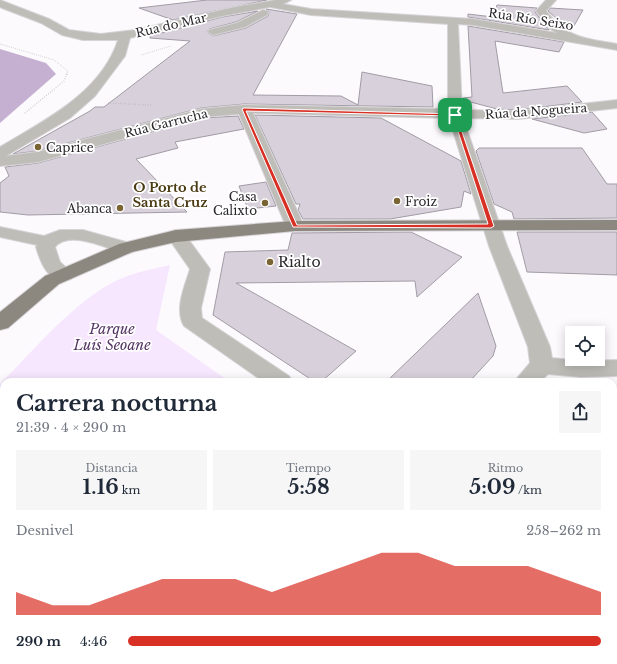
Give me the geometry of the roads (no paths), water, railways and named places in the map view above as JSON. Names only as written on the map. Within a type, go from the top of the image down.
[{"type":"main road","points":[[0,323],[52,280],[126,248],[176,236],[295,226],[617,225]]},
{"type":"street","name":"Rúa do Mar","points":[[0,153],[65,115],[90,93],[119,56],[125,36],[178,22],[255,7],[273,5],[288,0]]},
{"type":"street","points":[[551,0],[541,11],[554,27],[574,39]]},
{"type":"street","points":[[0,3],[6,8],[46,21],[66,32],[80,36],[125,36]]},
{"type":"street","name":"Rúa do Mar","points":[[213,32],[241,25],[264,13],[273,5]]},
{"type":"street","name":"Rúa Río Seixo","points":[[273,5],[311,12],[453,21],[617,46]]},
{"type":"street","points":[[453,21],[455,115],[491,226],[539,347],[542,365]]},
{"type":"street","name":"Rúa da Nogueira","points":[[455,115],[518,115],[617,104]]},
{"type":"street","points":[[244,109],[295,226]]},
{"type":"street","name":"Rúa Garrucha","points":[[0,161],[38,157],[201,113],[244,109],[455,115]]},
{"type":"street","points":[[0,232],[48,242]]},
{"type":"street","points":[[64,275],[51,265],[45,247],[48,242],[59,236],[76,234],[95,238],[126,248]]},
{"type":"street","points":[[176,236],[200,269],[190,308],[192,321],[275,378]]},
{"type":"street","points":[[542,365],[581,369],[617,368]]},
{"type":"street","points":[[530,378],[542,365]]},
{"type":"place","name":"Caprice","points":[[38,147]]},
{"type":"place","name":"Froiz","points":[[397,201]]},
{"type":"place","name":"Casa Calixto","points":[[265,203]]},
{"type":"place","name":"Abanca","points":[[120,208]]},
{"type":"place","name":"Rialto","points":[[270,262]]},
{"type":"district","name":"O Porto de Santa Cruz","points":[[170,194]]},
{"type":"park label","name":"Parque Luís Seoane","points":[[112,338]]}]
